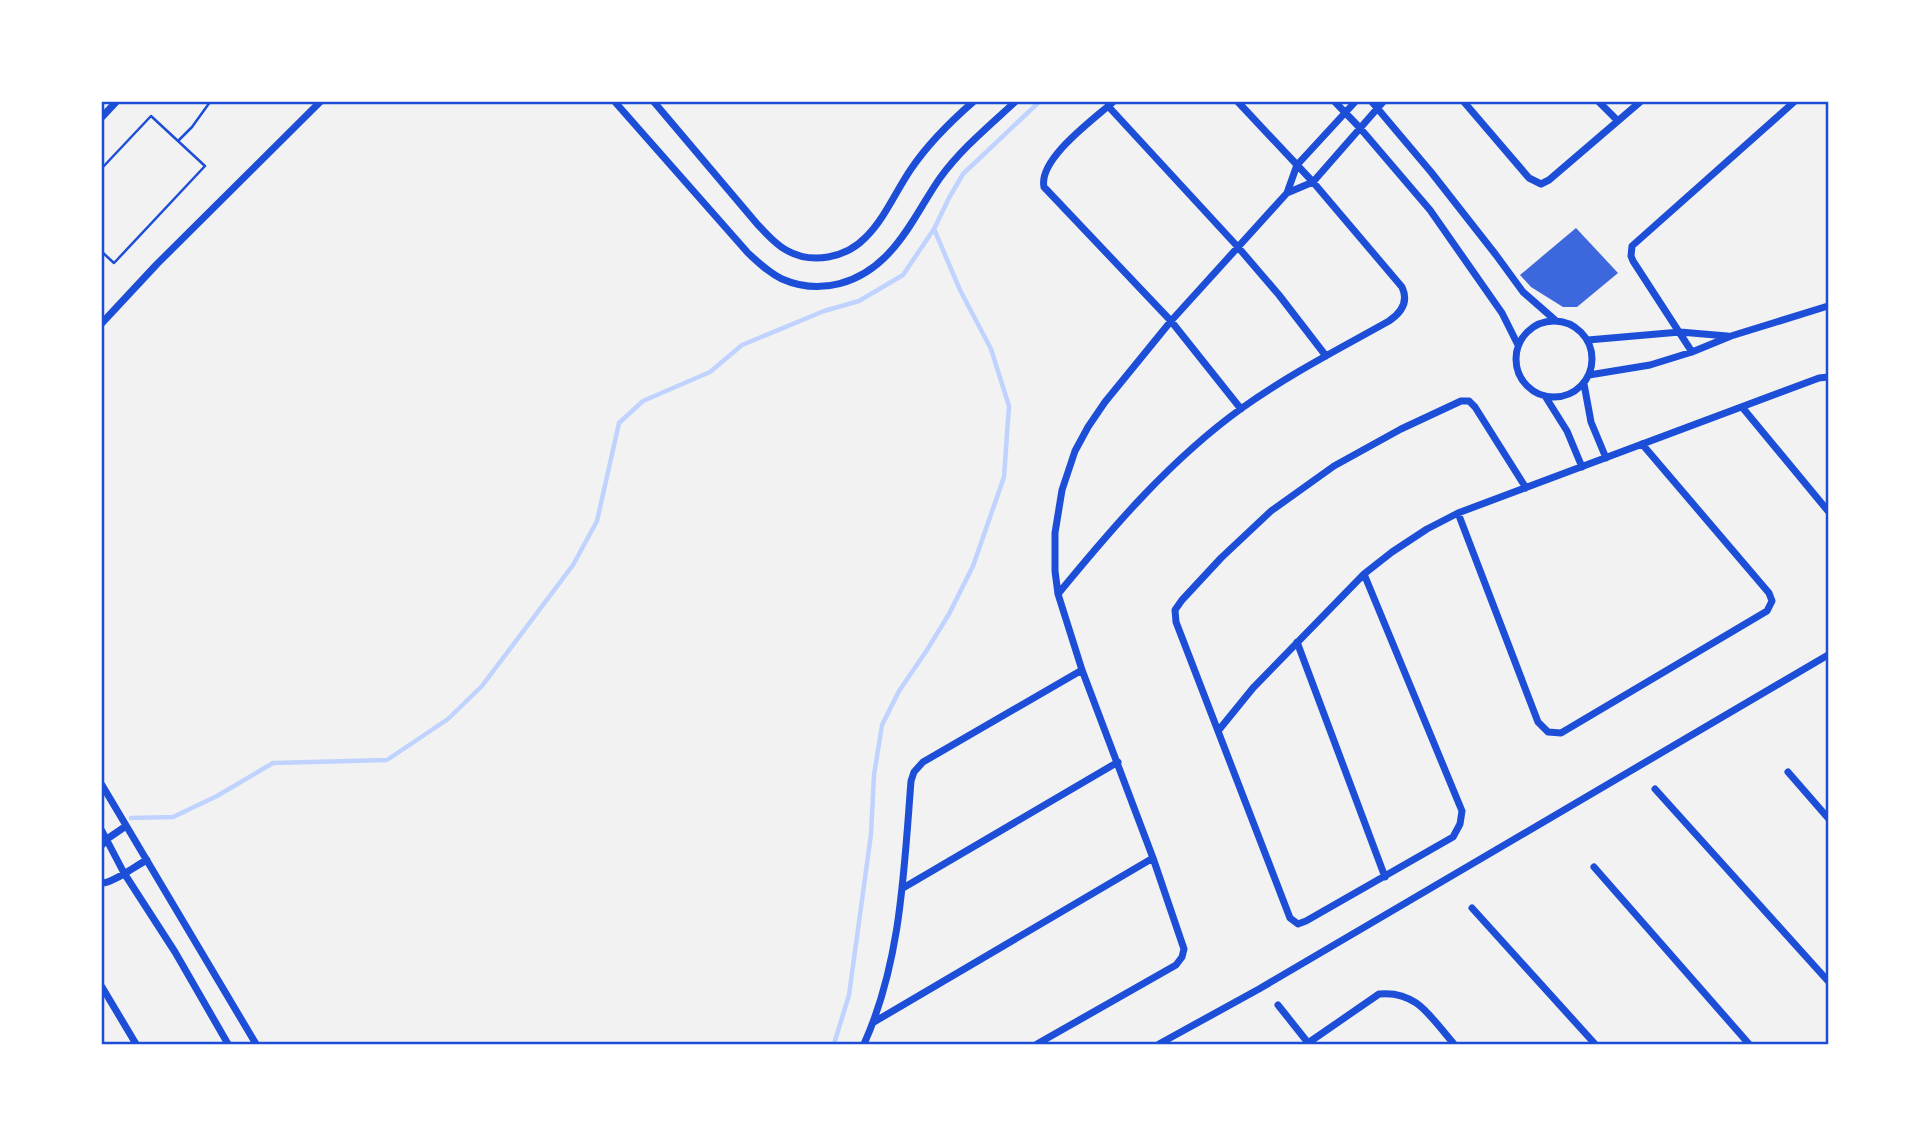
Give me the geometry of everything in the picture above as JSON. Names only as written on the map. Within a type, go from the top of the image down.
[{"type":"street","points":[[102,117],[117,102]]},
{"type":"street","points":[[102,323],[157,264],[320,102]]},
{"type":"street","points":[[615,102],[748,253],[780,278],[796,284],[818,287],[836,286],[873,269],[890,252],[949,167],[1015,102]]},
{"type":"street","points":[[654,102],[774,241],[787,251],[805,258],[822,258],[843,254],[866,237],[921,155],[973,102]]},
{"type":"street","points":[[1058,594],[1150,489],[1191,450],[1241,409],[1326,356],[1389,321],[1404,306],[1402,287],[1313,182],[1238,102]]},
{"type":"street","points":[[1335,102],[1430,210],[1502,313],[1518,345]]},
{"type":"street","points":[[1037,1045],[1180,961],[1184,953],[1184,946],[1153,858],[1082,670],[1058,594],[1055,533],[1062,490],[1075,451],[1105,402],[1171,321],[1287,193],[1297,165],[1354,102]]},
{"type":"street","points":[[1464,102],[1532,181],[1541,184],[1640,102]]},
{"type":"street","points":[[1600,102],[1618,121]]},
{"type":"street","points":[[1692,352],[1633,261],[1632,246],[1794,102]]},
{"type":"street","points":[[1287,193],[1313,182],[1360,128],[1377,103],[1523,292],[1555,320]]},
{"type":"street","points":[[1241,409],[1171,321],[1049,193],[1043,182],[1052,158],[1111,104],[1279,295],[1326,356]]},
{"type":"street","points":[[1589,375],[1650,365],[1731,336],[1829,306]]},
{"type":"street","points":[[1555,320],[1574,326],[1588,340],[1593,363],[1584,384],[1576,391],[1566,396],[1545,396],[1526,385],[1520,376],[1516,366],[1518,345],[1524,335],[1543,321],[1555,320]]},
{"type":"street","points":[[1588,340],[1680,332],[1731,336]]},
{"type":"street","points":[[1218,731],[1253,688],[1364,574],[1427,529],[1458,513],[1819,378],[1829,377]]},
{"type":"street","points":[[1584,384],[1591,422],[1606,458]]},
{"type":"street","points":[[1545,396],[1567,431],[1582,467]]},
{"type":"street","points":[[1364,574],[1462,811],[1460,824],[1453,837],[1306,922],[1298,924],[1290,918],[1175,622],[1175,610],[1221,558],[1271,511],[1334,466],[1401,429],[1461,401],[1469,401],[1475,407],[1526,488]]},
{"type":"street","points":[[1742,407],[1829,511]]},
{"type":"street","points":[[1458,513],[1538,722],[1548,732],[1561,733],[1767,611],[1772,601],[1769,593],[1642,444]]},
{"type":"street","points":[[1297,642],[1385,877]]},
{"type":"street","points":[[1158,1045],[1259,989],[1829,655]]},
{"type":"street","points":[[864,1045],[874,1022],[894,945],[903,888],[911,781],[914,772],[923,762],[1082,670]]},
{"type":"street","points":[[903,888],[1118,762]]},
{"type":"street","points":[[1787,772],[1829,818]]},
{"type":"street","points":[[102,785],[256,1045]]},
{"type":"street","points":[[1655,789],[1829,981]]},
{"type":"street","points":[[104,842],[126,826]]},
{"type":"street","points":[[102,831],[104,842],[175,952],[228,1045]]},
{"type":"street","points":[[874,1022],[1153,858]]},
{"type":"street","points":[[102,883],[109,883],[147,860]]},
{"type":"street","points":[[1594,867],[1749,1045]]},
{"type":"street","points":[[1472,908],[1595,1045]]},
{"type":"street","points":[[102,987],[136,1045]]},
{"type":"street","points":[[1278,1004],[1309,1044],[1378,994],[1404,995],[1416,1002],[1454,1045]]},
{"type":"path","points":[[178,141],[210,102]]},
{"type":"path","points":[[102,168],[151,116],[205,166],[114,263],[102,252]]},
{"type":"building","points":[[1576,228],[1618,273],[1577,307],[1563,307],[1531,287],[1520,275]]},
{"type":"waterway","points":[[131,818],[173,817],[217,796],[273,763],[387,760],[448,719],[482,686],[573,565],[597,521],[619,423],[643,401],[710,372],[742,345],[824,311],[859,301],[903,275],[934,229],[963,174],[1039,102]]},
{"type":"waterway","points":[[834,1044],[849,995],[871,834],[874,775],[882,725],[899,691],[949,614],[973,566],[1004,477],[1009,406],[991,349],[960,290],[934,229]]}]
